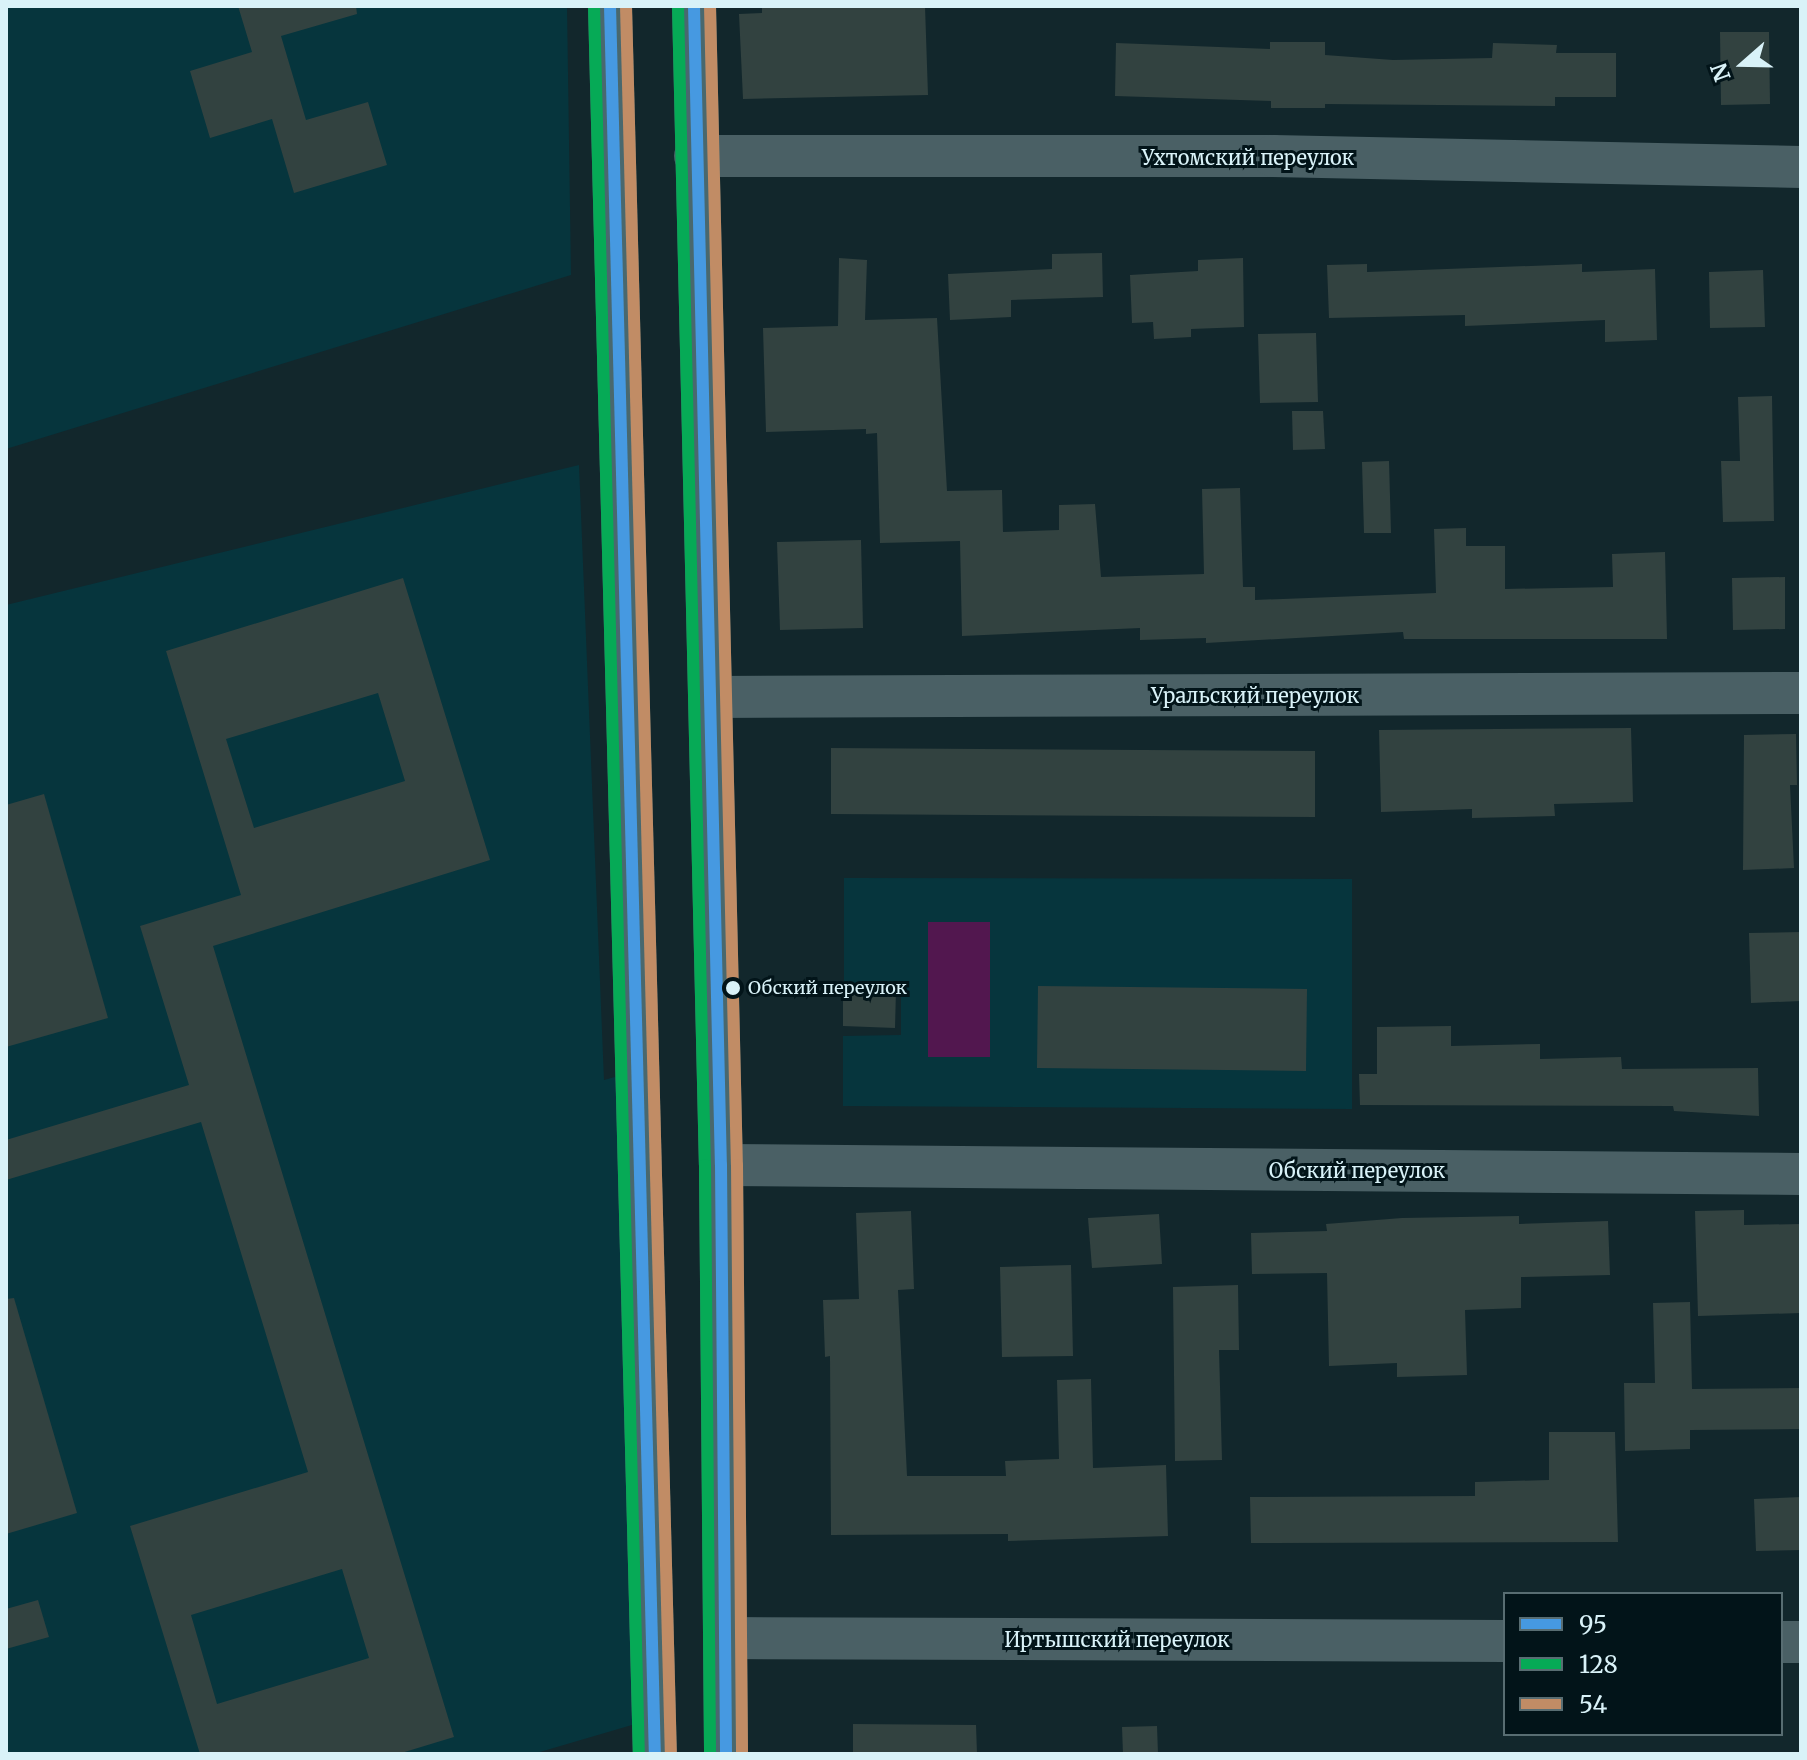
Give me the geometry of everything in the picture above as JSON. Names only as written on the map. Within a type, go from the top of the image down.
[{"type":"main road","points":[[610,6],[655,1754]]},
{"type":"main road","points":[[694,6],[695,156],[721,1165],[728,1638],[726,1754]]},
{"type":"street","name":"Ухтомский переулок","points":[[695,156],[1273,156],[1801,167]]},
{"type":"street","name":"Уральский переулок","points":[[709,697],[1801,693]]},
{"type":"street","name":"Обский переулок","points":[[721,1165],[1801,1174]]},
{"type":"street","name":"Иртышский переулок","points":[[728,1638],[1503,1641]]},
{"type":"shaded area","points":[[6,6],[567,6],[571,275],[6,449]]},
{"type":"shaded area","points":[[579,465],[604,1080],[629,1073],[649,1720],[533,1754],[6,1754],[6,605]]},
{"type":"shaded area","points":[[844,878],[1352,879],[1352,1109],[843,1106],[843,1036],[901,1035],[901,984],[844,984]]},
{"type":"shaded area","points":[[928,922],[990,922],[990,1057],[928,1057]]},
{"type":"building","points":[[238,6],[356,6],[357,14],[281,36],[306,120],[368,102],[387,165],[294,193],[272,119],[210,138],[190,71],[252,52]]},
{"type":"building","points":[[762,6],[925,6],[928,95],[743,99],[739,14],[762,13]]},
{"type":"building","points":[[1720,32],[1769,32],[1770,104],[1721,105]]},
{"type":"building","points":[[1270,42],[1325,42],[1325,55],[1393,60],[1492,58],[1493,43],[1557,45],[1556,53],[1616,53],[1616,97],[1555,97],[1555,106],[1325,104],[1325,108],[1271,108],[1271,101],[1115,96],[1116,43],[1270,49]]},
{"type":"building","points":[[1102,253],[1103,297],[1011,300],[1011,317],[950,320],[948,274],[1052,269],[1052,254]]},
{"type":"building","points":[[839,258],[867,260],[865,320],[937,318],[947,491],[1002,490],[1003,532],[1059,530],[1059,505],[1095,504],[1101,577],[1204,574],[1202,489],[1240,488],[1243,587],[1255,587],[1255,600],[1436,593],[1434,529],[1466,528],[1466,546],[1505,546],[1505,589],[1613,587],[1612,554],[1665,552],[1667,639],[1404,639],[1403,632],[1206,643],[1206,638],[1140,640],[1140,628],[962,636],[960,541],[880,543],[877,433],[866,434],[866,429],[766,432],[763,328],[838,326]]},
{"type":"building","points":[[1243,258],[1244,327],[1191,329],[1191,337],[1154,339],[1153,322],[1132,323],[1130,275],[1198,271],[1198,260]]},
{"type":"building","points":[[1367,264],[1367,272],[1582,264],[1582,272],[1655,269],[1657,340],[1605,342],[1605,320],[1465,326],[1465,315],[1329,318],[1327,265]]},
{"type":"building","points":[[1763,270],[1765,327],[1710,328],[1709,272]]},
{"type":"building","points":[[1316,333],[1318,402],[1260,403],[1258,334]]},
{"type":"building","points":[[1772,396],[1774,521],[1723,522],[1721,461],[1740,461],[1738,397]]},
{"type":"building","points":[[1292,411],[1323,411],[1325,449],[1293,450]]},
{"type":"building","points":[[1389,461],[1391,533],[1364,533],[1362,462]]},
{"type":"building","points":[[861,540],[863,628],[780,630],[777,542]]},
{"type":"building","points":[[1785,577],[1785,629],[1733,630],[1732,578]]},
{"type":"building","points":[[403,578],[490,860],[213,946],[454,1737],[398,1754],[200,1754],[130,1526],[308,1472],[201,1122],[6,1180],[6,1140],[189,1085],[140,926],[241,895],[166,651]],"holes":[[[378,693],[405,781],[254,828],[226,739]],[[342,1569],[369,1658],[217,1704],[191,1615]]]},
{"type":"building","points":[[1631,728],[1633,802],[1554,804],[1555,816],[1472,818],[1472,809],[1381,812],[1379,730]]},
{"type":"building","points":[[1796,734],[1797,785],[1790,785],[1794,868],[1743,870],[1744,735]]},
{"type":"building","points":[[831,748],[1315,751],[1315,817],[831,814]]},
{"type":"building","points":[[44,794],[108,1018],[6,1047],[6,805]]},
{"type":"building","points":[[1801,932],[1801,1001],[1751,1003],[1749,933]]},
{"type":"building","points":[[1038,986],[1307,989],[1306,1071],[1037,1068]]},
{"type":"building","points":[[843,989],[896,990],[895,1028],[843,1026]]},
{"type":"building","points":[[1451,1026],[1451,1046],[1540,1044],[1540,1059],[1621,1057],[1622,1069],[1758,1068],[1759,1116],[1674,1111],[1673,1106],[1360,1105],[1359,1074],[1377,1074],[1377,1027]]},
{"type":"building","points":[[1744,1210],[1744,1225],[1801,1224],[1801,1313],[1698,1316],[1695,1211]]},
{"type":"building","points":[[911,1211],[914,1289],[898,1290],[907,1476],[1006,1476],[1005,1461],[1059,1459],[1057,1380],[1091,1379],[1093,1468],[1166,1465],[1168,1536],[1008,1541],[1008,1534],[831,1535],[830,1356],[825,1357],[823,1300],[859,1299],[856,1213]]},
{"type":"building","points":[[1159,1214],[1162,1264],[1092,1268],[1088,1218]]},
{"type":"building","points":[[1519,1216],[1519,1224],[1608,1221],[1610,1275],[1521,1277],[1521,1308],[1465,1310],[1467,1375],[1397,1377],[1397,1363],[1329,1366],[1327,1273],[1252,1274],[1251,1233],[1327,1231],[1326,1224],[1402,1218]]},
{"type":"building","points":[[1071,1265],[1073,1356],[1002,1357],[1000,1267]]},
{"type":"building","points":[[1238,1285],[1239,1350],[1219,1350],[1222,1460],[1175,1461],[1173,1287]]},
{"type":"building","points":[[14,1298],[77,1513],[6,1534],[6,1299]]},
{"type":"building","points":[[1690,1302],[1692,1389],[1801,1388],[1801,1429],[1690,1430],[1690,1449],[1625,1451],[1624,1383],[1655,1383],[1653,1303]]},
{"type":"building","points":[[1549,1432],[1615,1432],[1618,1542],[1251,1543],[1250,1497],[1475,1496],[1475,1482],[1549,1480]]},
{"type":"building","points":[[1801,1497],[1801,1550],[1756,1551],[1754,1499]]},
{"type":"building","points":[[38,1600],[49,1637],[6,1649],[6,1609]]},
{"type":"building","points":[[853,1724],[976,1725],[977,1754],[853,1754]]},
{"type":"building","points":[[1157,1726],[1158,1754],[1123,1754],[1122,1727]]},
{"type":"transit line","name":"128","points":[[594,6],[639,1754]]},
{"type":"transit line","name":"95","points":[[610,6],[655,1754]]},
{"type":"transit line","name":"54","points":[[626,6],[671,1754]]},
{"type":"transit line","name":"128","points":[[678,6],[705,1165],[710,1754]]},
{"type":"transit line","name":"95","points":[[694,6],[721,1165],[726,1754]]},
{"type":"transit line","name":"54","points":[[710,6],[737,1165],[742,1754]]},
{"type":"place","name":"Обский переулок","points":[[733,988]]}]
